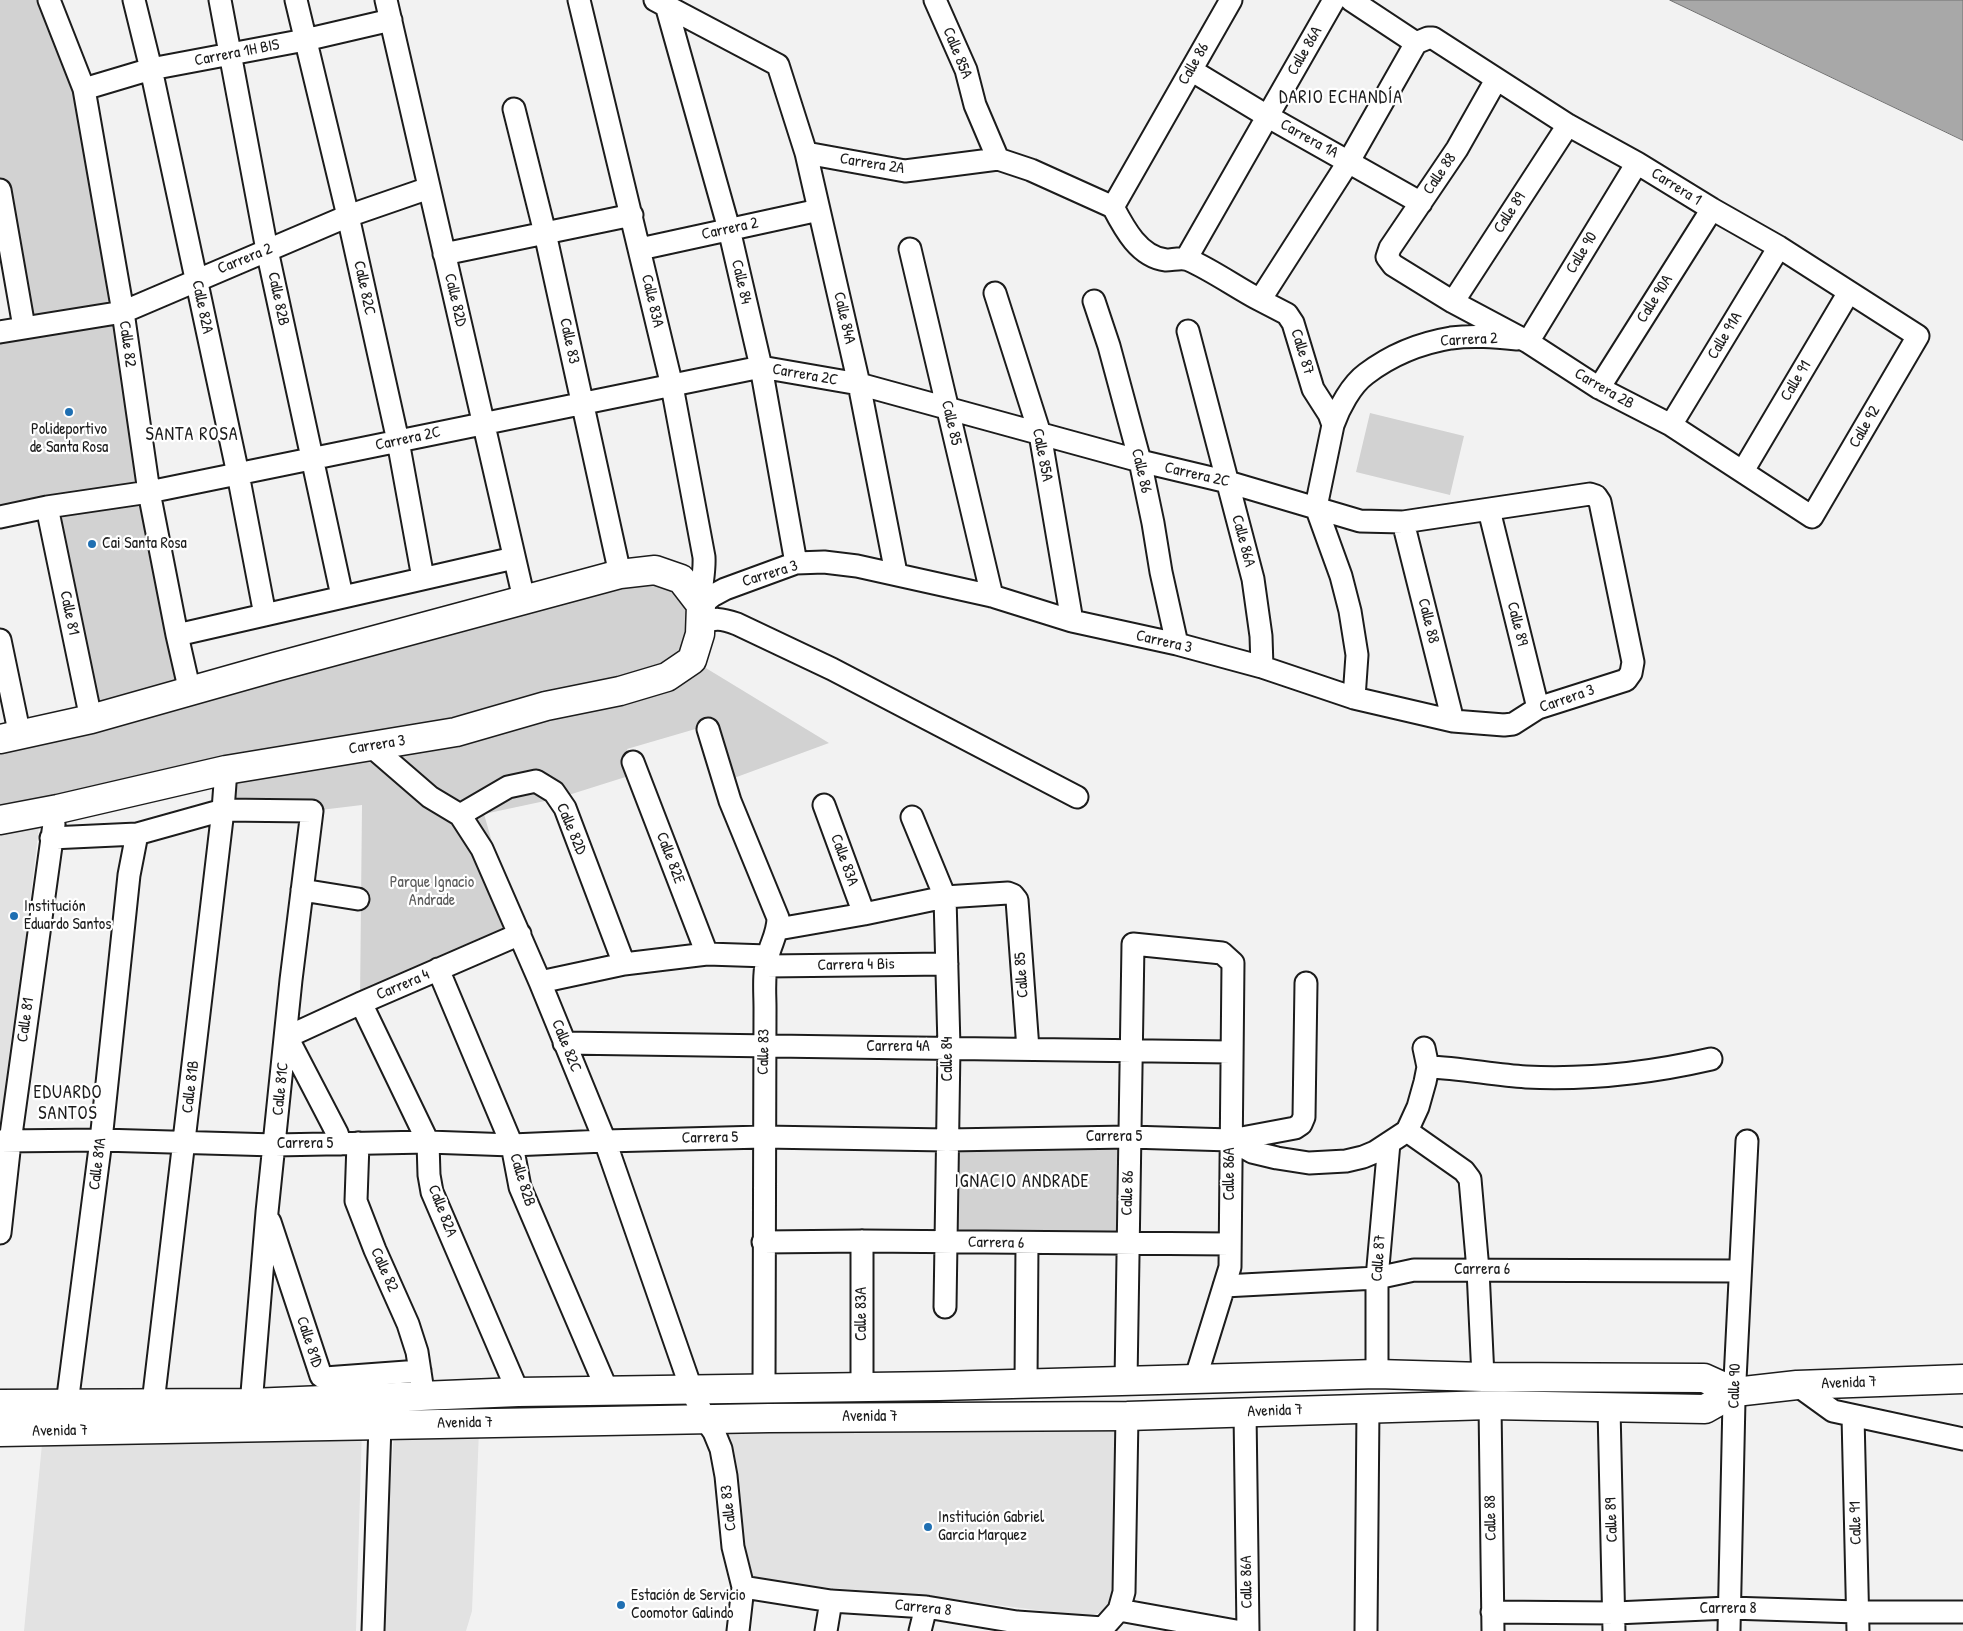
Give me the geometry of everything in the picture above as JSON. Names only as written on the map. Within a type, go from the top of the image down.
[{"type":"main road","points":[[10,738],[91,720],[275,667],[620,574],[655,570],[681,579],[701,615]]},
{"type":"main road","name":"Carrera 3","points":[[0,820],[58,809],[226,770],[456,732],[546,706],[620,691],[667,677],[692,660],[700,634],[701,615]]},
{"type":"main road","name":"Avenida 7","points":[[0,1432],[250,1415],[422,1383],[518,1392],[862,1388],[1377,1374],[1483,1377],[1704,1378],[1735,1392]]},
{"type":"main road","name":"Avenida 7","points":[[0,1404],[153,1403],[250,1415],[380,1425],[705,1419],[1127,1416],[1490,1405],[1705,1409],[1735,1392],[1797,1385],[1963,1380]]},
{"type":"street","name":"Calle 82","points":[[50,0],[84,89],[123,312],[149,492],[190,692]]},
{"type":"street","name":"Calle 82A","points":[[134,0],[151,69],[238,474],[265,614]]},
{"type":"street","name":"Calle 82B","points":[[220,0],[267,250],[342,596]]},
{"type":"street","name":"Calle 82C","points":[[296,0],[348,216],[398,441],[423,578]]},
{"type":"street","name":"Calle 83A","points":[[579,0],[672,386],[704,557],[704,571],[700,589],[701,615]]},
{"type":"street","name":"Calle 85A","points":[[935,0],[962,60],[975,105],[998,159]]},
{"type":"street","name":"Calle 86","points":[[1113,207],[1231,0]]},
{"type":"street","name":"Calle 86A","points":[[1186,259],[1334,0]]},
{"type":"street","name":"Carrera 1","points":[[1351,0],[1496,80],[1568,125],[1637,163],[1712,210],[1779,247],[1918,336]]},
{"type":"street","name":"Calle 84A","points":[[661,3],[778,65],[806,153],[820,210],[859,384],[896,574]]},
{"type":"street","name":"Calle 84","points":[[661,3],[729,229],[761,368],[796,563]]},
{"type":"street","name":"Carrera 1H BIS","points":[[84,89],[151,69],[306,40],[389,10]]},
{"type":"street","name":"Calle 82D","points":[[389,10],[524,599]]},
{"type":"street","points":[[998,159],[1031,170],[1113,207],[1125,229],[1138,245],[1150,254],[1164,260],[1186,259],[1260,300],[1425,41]]},
{"type":"street","name":"Carrera 1A","points":[[1191,70],[1267,116],[1420,202]]},
{"type":"street","name":"Calle 88","points":[[1393,265],[1387,258],[1390,248],[1457,149],[1496,80]]},
{"type":"street","name":"Calle 83","points":[[514,109],[545,233],[620,574]]},
{"type":"street","name":"Calle 89","points":[[1453,302],[1568,125]]},
{"type":"street","name":"Carrera 2A","points":[[806,153],[905,171],[998,159]]},
{"type":"street","name":"Calle 90","points":[[1525,340],[1637,163]]},
{"type":"street","name":"Carrera 2","points":[[0,332],[123,312],[196,279],[348,216],[429,188]]},
{"type":"street","points":[[0,190],[24,327]]},
{"type":"street","name":"Carrera 2","points":[[640,249],[820,210]]},
{"type":"street","name":"Calle 90A","points":[[1599,388],[1712,210]]},
{"type":"street","points":[[444,254],[632,215]]},
{"type":"street","name":"Calle 91A","points":[[1671,425],[1779,247]]},
{"type":"street","name":"Calle 85","points":[[910,249],[992,596]]},
{"type":"street","name":"Carrera 2B","points":[[1393,265],[1453,302],[1525,340],[1599,388],[1671,425],[1812,517]]},
{"type":"street","name":"Calle 91","points":[[1743,471],[1849,292]]},
{"type":"street","name":"Calle 85A","points":[[996,293],[1040,434],[1072,621]]},
{"type":"street","name":"Calle 87","points":[[1260,300],[1287,314],[1292,323],[1313,389],[1330,414],[1333,425]]},
{"type":"street","name":"Calle 86","points":[[1094,301],[1109,346],[1140,461],[1154,523],[1160,572],[1177,644]]},
{"type":"street","name":"Calle 86A","points":[[1188,331],[1254,579],[1261,636],[1262,667]]},
{"type":"street","name":"Calle 92","points":[[1812,517],[1918,336]]},
{"type":"street","name":"Carrera 2","points":[[1333,425],[1340,406],[1365,375],[1402,352],[1425,344],[1452,338],[1525,340]]},
{"type":"street","name":"Carrera 2C","points":[[0,517],[149,492],[761,368],[859,384],[1140,461],[1228,482],[1360,521],[1403,522],[1590,494],[1596,496],[1600,502],[1634,662],[1631,673],[1626,680]]},
{"type":"street","points":[[1333,425],[1316,507],[1350,611],[1357,655],[1354,698]]},
{"type":"street","name":"Calle 81","points":[[47,508],[91,720]]},
{"type":"street","name":"Calle 89","points":[[1489,510],[1538,708]]},
{"type":"street","name":"Calle 88","points":[[1403,522],[1453,721]]},
{"type":"street","points":[[177,635],[514,558]]},
{"type":"street","name":"Carrera 3","points":[[701,615],[712,596],[725,588],[796,563],[824,562],[858,566],[992,596],[1072,621],[1177,644],[1262,667],[1354,698],[1453,721],[1513,724],[1538,708],[1626,680]]},
{"type":"street","points":[[701,615],[709,620],[721,619],[737,624],[832,669],[1077,797]]},
{"type":"street","points":[[0,640],[10,738]]},
{"type":"street","points":[[708,729],[730,801],[778,918],[778,929],[945,897]]},
{"type":"street","name":"Calle 82C","points":[[371,746],[430,797],[460,815],[482,849],[520,934],[605,1141],[692,1390]]},
{"type":"street","name":"Calle 82E","points":[[633,762],[707,954]]},
{"type":"street","name":"Calle 81B","points":[[153,1403],[185,1142],[226,770]]},
{"type":"street","name":"Calle 82D","points":[[460,815],[508,787],[536,781],[554,792],[565,808],[624,964]]},
{"type":"street","name":"Calle 83A","points":[[824,805],[864,914]]},
{"type":"street","name":"Calle 81","points":[[0,1233],[5,1141],[51,838],[58,809]]},
{"type":"street","points":[[51,838],[137,834],[223,810]]},
{"type":"street","name":"Calle 81C","points":[[223,810],[312,811],[267,1212],[250,1415]]},
{"type":"street","name":"Calle 84","points":[[912,816],[945,897],[948,1047],[945,1307]]},
{"type":"street","name":"Calle 81A","points":[[67,1404],[101,1140],[129,875],[137,834]]},
{"type":"street","points":[[302,890],[358,899]]},
{"type":"street","name":"Calle 85","points":[[945,897],[1008,893],[1017,900],[1028,1049]]},
{"type":"street","name":"Calle 83","points":[[764,1389],[764,1047],[767,961],[778,929]]},
{"type":"street","name":"Carrera 4","points":[[286,1037],[520,934]]},
{"type":"street","name":"Calle 86","points":[[1126,1381],[1126,1243],[1133,944],[1222,953],[1233,963]]},
{"type":"street","points":[[540,982],[624,964],[707,954],[767,961]]},
{"type":"street","name":"Carrera 4 Bis","points":[[767,961],[947,964]]},
{"type":"street","name":"Calle 86A","points":[[1195,1380],[1230,1268],[1233,963]]},
{"type":"street","name":"Calle 82B","points":[[438,970],[512,1145],[520,1187],[607,1390]]},
{"type":"street","points":[[1231,1140],[1295,1128],[1301,1124],[1304,1117],[1306,984]]},
{"type":"street","name":"Calle 82A","points":[[360,1003],[428,1142],[429,1175],[432,1192],[518,1392]]},
{"type":"street","name":"Calle 82","points":[[286,1037],[337,1133],[350,1144],[356,1201],[375,1250],[408,1324],[417,1352],[422,1383]]},
{"type":"street","name":"Carrera 4A","points":[[564,1043],[1231,1052]]},
{"type":"street","points":[[1483,1377],[1478,1270],[1470,1179],[1464,1170],[1407,1131],[1418,1107],[1426,1058],[1458,1069],[1525,1077],[1586,1077],[1652,1071],[1711,1058]]},
{"type":"street","name":"Carrera 5","points":[[5,1141],[101,1140],[275,1145],[428,1142],[512,1145],[763,1137],[947,1140],[1129,1136],[1231,1140],[1252,1152],[1309,1163],[1363,1158],[1407,1131]]},
{"type":"street","name":"Calle 90","points":[[1729,1631],[1735,1392],[1747,1141]]},
{"type":"street","name":"Calle 87","points":[[1377,1374],[1377,1278],[1388,1143]]},
{"type":"street","name":"Calle 81D","points":[[267,1212],[321,1376],[325,1378],[422,1383]]},
{"type":"street","name":"Calle 83A","points":[[862,1241],[862,1388]]},
{"type":"street","name":"Carrera 6","points":[[763,1242],[1230,1244]]},
{"type":"street","points":[[1026,1383],[1027,1243]]},
{"type":"street","name":"Carrera 6","points":[[1224,1286],[1377,1278],[1414,1270],[1740,1271]]},
{"type":"street","points":[[1797,1385],[1833,1411],[1963,1439]]},
{"type":"street","name":"Calle 83","points":[[692,1390],[721,1449],[734,1547],[742,1587],[738,1631]]},
{"type":"street","name":"Calle 88","points":[[1490,1405],[1493,1622]]},
{"type":"street","points":[[1366,1631],[1368,1408]]},
{"type":"street","name":"Calle 89","points":[[1609,1408],[1614,1622]]},
{"type":"street","name":"Calle 86A","points":[[1245,1412],[1248,1631]]},
{"type":"street","points":[[1103,1629],[1118,1610],[1124,1592],[1126,1575],[1127,1416]]},
{"type":"street","name":"Calle 91","points":[[1853,1416],[1858,1621]]},
{"type":"street","points":[[373,1631],[380,1425]]},
{"type":"street","name":"Carrera 8","points":[[742,1587],[831,1601],[926,1607],[1016,1626],[1103,1629]]},
{"type":"street","points":[[826,1631],[831,1601]]},
{"type":"street","points":[[920,1631],[926,1607]]},
{"type":"street","name":"Carrera 8","points":[[1493,1622],[1614,1622],[1729,1608],[1858,1621],[1963,1612]]},
{"type":"street","points":[[1118,1610],[1197,1627],[1236,1631]]},
{"type":"shaded area","points":[[1670,0],[1963,0],[1963,140]]},
{"type":"shaded area","name":"Institución Eduardo Santos","points":[[39,827],[18,1001],[0,1127],[0,832]]},
{"type":"shaded area","name":"Institución Gabriel Garcia Marquez","points":[[1124,1420],[1120,1590],[1100,1613],[1084,1616],[918,1595],[746,1581],[709,1422]]},
{"type":"shaded area","points":[[362,1427],[356,1631],[24,1631],[42,1444]]},
{"type":"shaded area","points":[[479,1430],[472,1611],[466,1631],[381,1631],[394,1431]]},
{"type":"green space","name":"Parque Ignacio Andrade","points":[[0,0],[49,0],[84,89],[190,691],[653,572],[699,605],[691,659],[829,743],[734,778],[716,723],[627,749],[635,774],[559,798],[484,814],[518,933],[360,1001],[362,805],[312,811],[223,810],[226,770],[0,820],[0,739],[91,720],[48,510],[0,518],[0,332],[24,327],[0,190]]},
{"type":"green space","points":[[1370,413],[1464,436],[1450,495],[1356,472]]},
{"type":"green space","points":[[1127,1139],[1124,1241],[948,1240],[949,1144]]},
{"type":"place","name":"Polideportivo de Santa Rosa","points":[[69,412]]},
{"type":"place","name":"Cai Santa Rosa","points":[[92,544]]},
{"type":"place","name":"Institución Eduardo Santos","points":[[14,916]]},
{"type":"place","name":"Institución Gabriel Garcia Marquez","points":[[928,1527]]},
{"type":"place","name":"Estación de Servicio Coomotor Galindo","points":[[621,1605]]},
{"type":"district","name":"DARIO ECHANDÍA","points":[[1341,98]]},
{"type":"district","name":"SANTA ROSA","points":[[192,435]]},
{"type":"district","name":"EDUARDO SANTOS","points":[[68,1103]]},
{"type":"district","name":"IGNACIO ANDRADE","points":[[1022,1182]]}]
